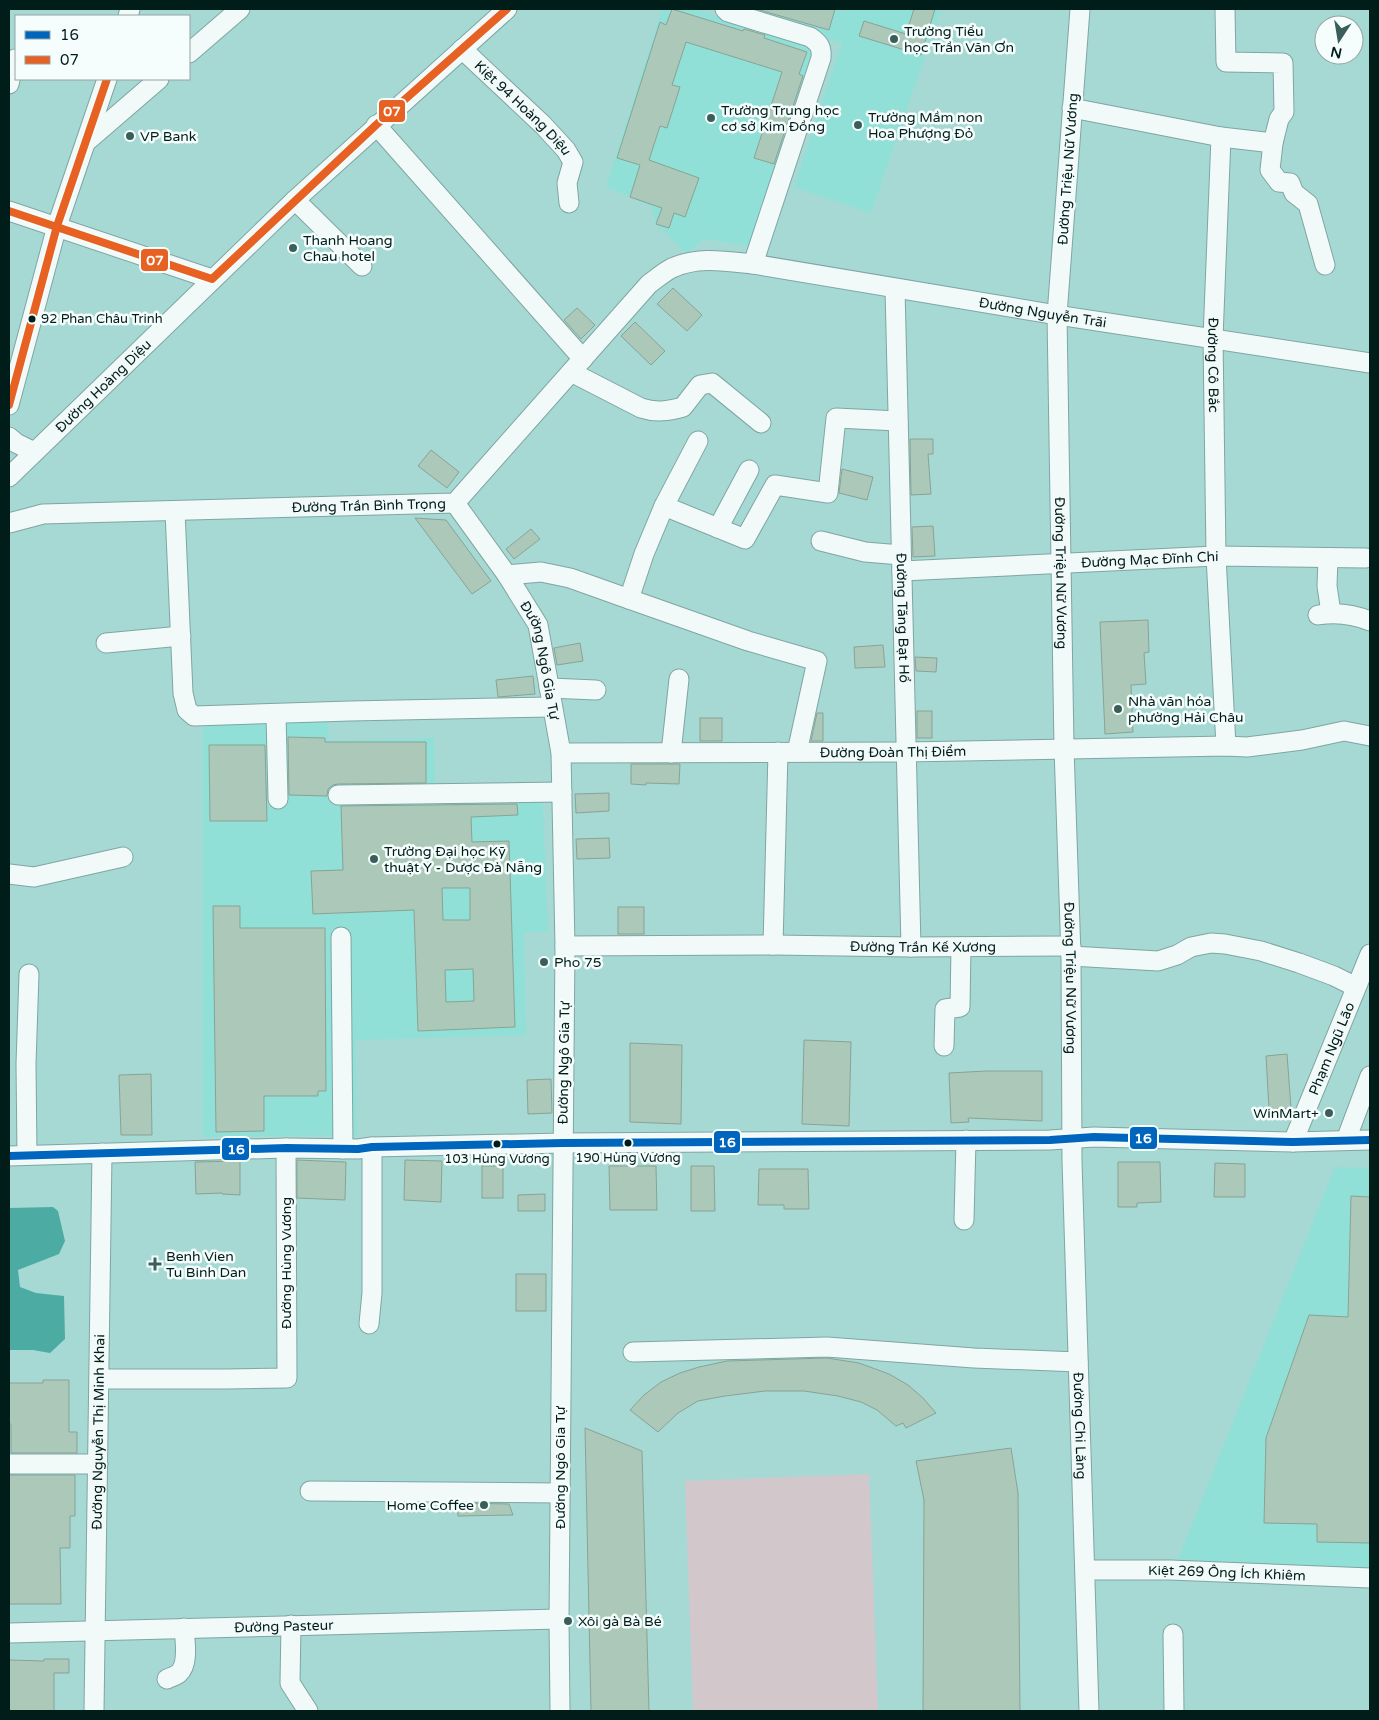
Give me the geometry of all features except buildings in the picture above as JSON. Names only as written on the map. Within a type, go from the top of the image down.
[{"type":"street","points":[[190,52],[240,9]]},
{"type":"street","name":"Đường Hoàng Diệu","points":[[9,477],[212,278],[295,200],[376,125],[507,9]]},
{"type":"street","points":[[725,9],[728,12],[810,37],[818,42],[822,49],[821,58],[753,264]]},
{"type":"street","name":"Đường Triệu Nữ Vương","points":[[1072,1139],[1071,951],[1064,748],[1057,315],[1080,9]]},
{"type":"street","points":[[1225,9],[1226,62],[1283,63],[1284,112],[1279,119],[1273,143],[1270,170],[1279,182],[1290,184],[1294,193],[1308,204],[1325,265]]},
{"type":"street","name":"Kiệt 94 Hoàng Diệu","points":[[462,49],[543,125],[566,150],[573,162],[567,184],[569,203]]},
{"type":"street","points":[[9,84],[15,59]]},
{"type":"street","points":[[9,405],[57,226],[107,80]]},
{"type":"street","points":[[86,142],[158,80]]},
{"type":"street","points":[[1072,108],[1221,137],[1273,143]]},
{"type":"street","points":[[376,125],[577,365],[641,408],[651,411],[683,407],[700,385],[712,383],[761,423]]},
{"type":"street","name":"Đường Cô Bắc","points":[[1221,137],[1213,338],[1216,556],[1226,746]]},
{"type":"street","points":[[295,200],[362,266]]},
{"type":"street","points":[[9,211],[212,278]]},
{"type":"street","name":"Đường Nguyễn Trãi","points":[[716,259],[1057,315],[1370,362]]},
{"type":"street","name":"Đường Trần Bình Trọng","points":[[9,523],[43,514],[455,502],[649,284],[671,268],[692,261],[716,259]]},
{"type":"street","name":"Đường Tăng Bạt Hổ","points":[[895,289],[911,947]]},
{"type":"street","points":[[664,506],[745,538],[775,486],[828,494],[836,418],[898,421]]},
{"type":"street","points":[[9,437],[16,443],[34,452]]},
{"type":"street","points":[[629,598],[644,554],[664,506],[698,441]]},
{"type":"street","points":[[718,528],[750,470]]},
{"type":"street","name":"Đường Ngô Gia Tự","points":[[455,502],[507,575],[538,625],[561,753],[566,946],[562,1143],[560,1711]]},
{"type":"street","points":[[175,511],[185,705],[194,716],[552,707]]},
{"type":"street","name":"Đường Mạc Đĩnh Chi","points":[[821,542],[902,563],[1061,564],[1216,556],[1366,558]]},
{"type":"street","points":[[1328,558],[1325,614],[1356,616],[1370,621]]},
{"type":"street","points":[[507,575],[541,572],[570,578],[748,641],[817,661],[797,752]]},
{"type":"street","points":[[106,643],[181,636]]},
{"type":"street","points":[[671,753],[679,679]]},
{"type":"street","points":[[549,688],[596,690]]},
{"type":"street","points":[[276,714],[278,799]]},
{"type":"street","name":"Đường Đoàn Thị Điểm","points":[[561,753],[906,752],[1064,748],[1247,747],[1302,740],[1344,731],[1370,736]]},
{"type":"street","points":[[773,945],[778,752]]},
{"type":"street","points":[[338,795],[562,792]]},
{"type":"street","points":[[9,874],[34,877],[123,857]]},
{"type":"street","points":[[341,936],[343,1149]]},
{"type":"street","name":"Đường Trần Kế Xương","points":[[566,946],[773,945],[960,947],[1071,951],[1158,961],[1177,955],[1191,947],[1211,943],[1261,951],[1334,976],[1356,988]]},
{"type":"street","points":[[944,1046],[945,1008],[960,1007],[960,947]]},
{"type":"street","name":"Phạm Ngũ Lão","points":[[1293,1142],[1370,954]]},
{"type":"street","points":[[29,974],[26,1064],[18,1156],[286,1148],[358,1149],[372,1147],[562,1143],[1104,1138],[1293,1142],[1370,1140]]},
{"type":"street","points":[[1346,1140],[1370,1076]]},
{"type":"street","name":"Đường Chi Lăng","points":[[1072,1139],[1089,1711]]},
{"type":"street","points":[[964,1220],[966,1140]]},
{"type":"street","points":[[369,1324],[372,1293],[372,1147]]},
{"type":"street","name":"Đường Hùng Vương","points":[[99,1379],[287,1378],[286,1148]]},
{"type":"street","name":"Đường Nguyễn Thị Minh Khai","points":[[94,1711],[102,1153]]},
{"type":"street","points":[[633,1352],[827,1347],[974,1358],[1078,1362]]},
{"type":"street","points":[[9,1464],[98,1464]]},
{"type":"street","points":[[310,1491],[560,1493]]},
{"type":"street","name":"Kiệt 269 Ông Ích Khiêm","points":[[1085,1570],[1170,1570],[1370,1578]]},
{"type":"street","name":"Đường Pasteur","points":[[9,1633],[559,1619]]},
{"type":"street","points":[[290,1625],[290,1683],[308,1711]]},
{"type":"street","points":[[167,1679],[178,1674],[183,1668],[185,1660],[184,1628]]},
{"type":"street","points":[[1173,1634],[1174,1711]]},
{"type":"shaded area","name":"Trường Trung học cơ sở Kim Đồng","points":[[662,9],[695,9],[817,50],[750,246],[703,239],[687,254],[656,224],[651,206],[606,187]]},
{"type":"shaded area","name":"Trường Mầm non Hoa Phượng Đỏ","points":[[742,9],[941,9],[871,213],[794,187],[842,43],[752,16]]},
{"type":"shaded area","name":"Trường Đại học Kỹ thuật Y - Dược Đà Nẵng","points":[[328,717],[329,741],[434,738],[435,786],[542,784],[548,932],[524,932],[526,1035],[356,1040],[357,1135],[203,1137],[203,722]]},
{"type":"shaded area","points":[[1335,1167],[1370,1168],[1370,1572],[1176,1565]]},
{"type":"shaded area","points":[[53,1207],[58,1211],[65,1241],[59,1254],[18,1270],[20,1287],[36,1293],[64,1296],[65,1339],[50,1353],[33,1350],[9,1350],[9,1208]]},
{"type":"shaded area","points":[[869,1474],[878,1711],[693,1711],[685,1481]]},
{"type":"transit line","name":"07","points":[[9,211],[212,279],[376,125],[507,9]]},
{"type":"transit line","name":"07","points":[[9,405],[57,226],[107,80]]},
{"type":"transit line","name":"16","points":[[9,1156],[563,1143],[1050,1140],[1094,1137],[1293,1142],[1370,1140]]},
{"type":"place","name":"Trường Tiểu học Trần Văn Ơn","points":[[894,39]]},
{"type":"place","name":"Trường Trung học cơ sở Kim Đồng","points":[[711,118]]},
{"type":"place","name":"Trường Mầm non Hoa Phượng Đỏ","points":[[858,125]]},
{"type":"place","name":"VP Bank","points":[[130,136]]},
{"type":"place","name":"Thanh Hoang Chau hotel","points":[[293,248]]},
{"type":"place","name":"92 Phan Châu Trinh","points":[[32,319]]},
{"type":"place","name":"Nhà văn hóa phường Hải Châu","points":[[1118,709]]},
{"type":"place","name":"Trường Đại học Kỹ thuật Y - Dược Đà Nẵng","points":[[374,859]]},
{"type":"place","name":"Pho 75","points":[[544,962]]},
{"type":"place","name":"WinMart+","points":[[1329,1113]]},
{"type":"place","name":"190 Hùng Vương","points":[[628,1143]]},
{"type":"place","name":"103 Hùng Vương","points":[[497,1144]]},
{"type":"place","name":"Benh Vien Tu Binh Dan","points":[[155,1264]]},
{"type":"place","name":"Home Coffee","points":[[484,1505]]},
{"type":"place","name":"Xôi gà Bà Bé","points":[[568,1621]]}]
